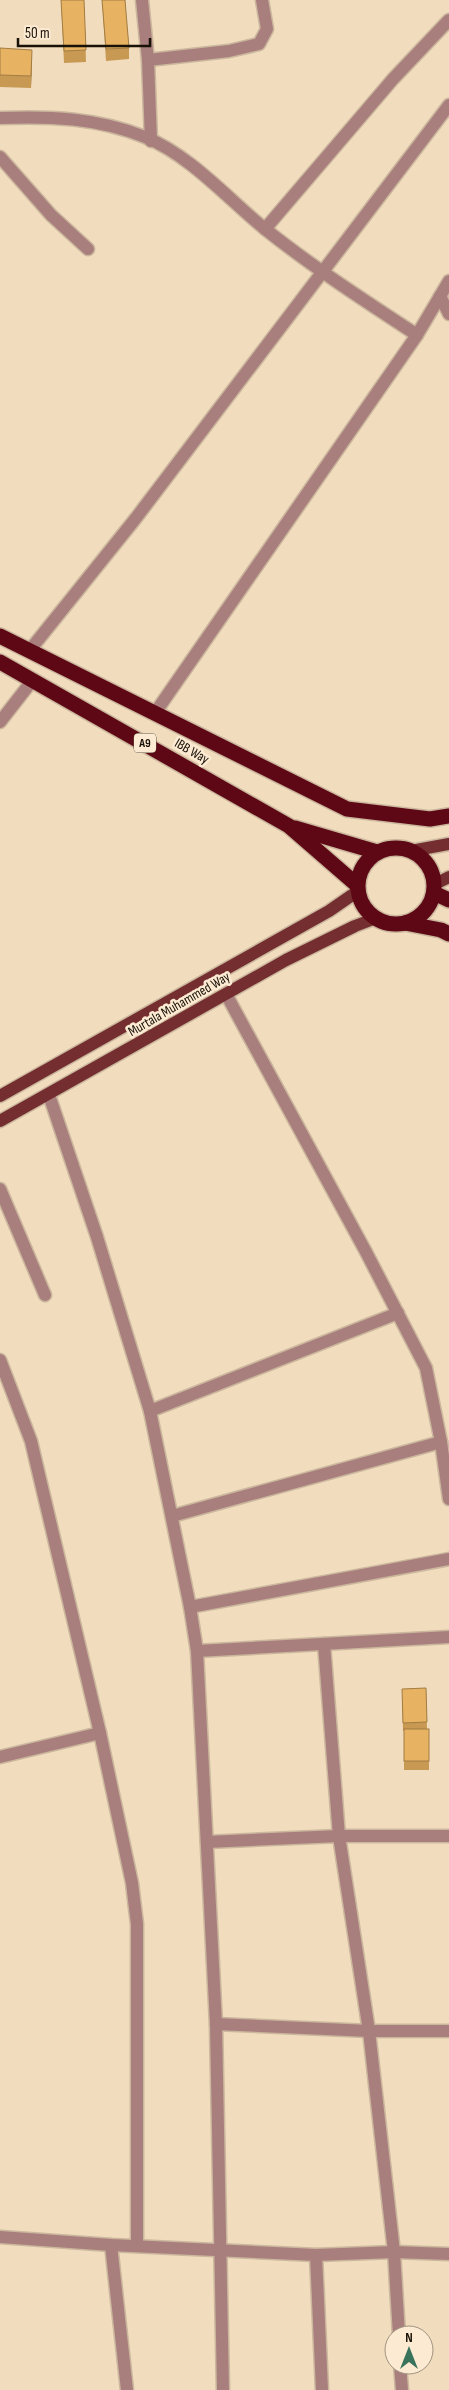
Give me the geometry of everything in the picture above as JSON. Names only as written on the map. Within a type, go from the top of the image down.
[{"type":"highway","points":[[0,636],[347,809],[430,818],[449,816]]},
{"type":"highway","name":"IBB Way","points":[[0,662],[139,739],[289,826],[358,888]]},
{"type":"highway","name":"IBB Way","points":[[289,826],[377,852]]},
{"type":"highway","name":"A9","points":[[377,852],[390,848],[411,851]]},
{"type":"highway","points":[[405,923],[422,913],[428,906],[434,888],[430,868],[422,858],[411,851]]},
{"type":"highway","points":[[358,888],[360,872],[366,861],[377,852]]},
{"type":"highway","name":"A9","points":[[358,888],[364,906],[376,918]]},
{"type":"highway","points":[[434,888],[449,900]]},
{"type":"highway","points":[[376,918],[390,924],[405,923],[449,934]]},
{"type":"main road","points":[[411,851],[449,844]]},
{"type":"main road","points":[[434,888],[449,876]]},
{"type":"main road","name":"Murtala Muhammed Way","points":[[0,1096],[330,910],[358,888]]},
{"type":"main road","name":"Murtala Muhammed Way","points":[[0,1121],[324,941],[376,918]]},
{"type":"street","points":[[142,0],[148,60],[151,141]]},
{"type":"street","points":[[148,60],[229,51],[259,44],[267,29],[262,0]]},
{"type":"street","points":[[265,229],[393,79],[449,20]]},
{"type":"street","points":[[30,650],[136,518],[449,105]]},
{"type":"street","points":[[0,118],[48,116],[104,123],[151,141],[191,166],[265,229],[322,273],[417,335]]},
{"type":"street","points":[[0,157],[51,215],[88,249]]},
{"type":"street","points":[[155,713],[417,335],[449,280]]},
{"type":"street","points":[[440,296],[449,314]]},
{"type":"street","points":[[0,722],[32,681]]},
{"type":"street","points":[[226,994],[426,1368],[441,1442],[449,1499]]},
{"type":"street","points":[[49,1095],[97,1237],[150,1411],[190,1607],[197,1652],[216,2024],[223,2390]]},
{"type":"street","points":[[0,1189],[45,1295]]},
{"type":"street","points":[[150,1411],[398,1313]]},
{"type":"street","points":[[0,1360],[31,1441],[100,1733],[132,1883],[137,1924],[137,2246]]},
{"type":"street","points":[[172,1516],[441,1442]]},
{"type":"street","points":[[190,1607],[449,1559]]},
{"type":"street","points":[[197,1652],[449,1637]]},
{"type":"street","points":[[324,1644],[339,1836],[369,2031],[394,2252],[398,2325]]},
{"type":"street","points":[[0,1757],[100,1733]]},
{"type":"street","points":[[207,1842],[339,1836],[449,1836]]},
{"type":"street","points":[[216,2024],[369,2031],[449,2031]]},
{"type":"street","points":[[0,2237],[111,2245],[316,2255],[394,2252],[449,2254]]},
{"type":"street","points":[[111,2245],[127,2390]]},
{"type":"street","points":[[316,2255],[322,2390]]},
{"type":"street","points":[[401,2375],[402,2390]]},
{"type":"building","points":[[61,0],[84,0],[86,50],[64,51]]},
{"type":"building","points":[[102,0],[125,0],[129,48],[106,49]]},
{"type":"building","points":[[0,48],[32,50],[31,76],[0,75]]},
{"type":"building","points":[[426,1688],[427,1722],[403,1723],[402,1689]]},
{"type":"building","points":[[404,1729],[429,1729],[429,1761],[404,1761]]}]
